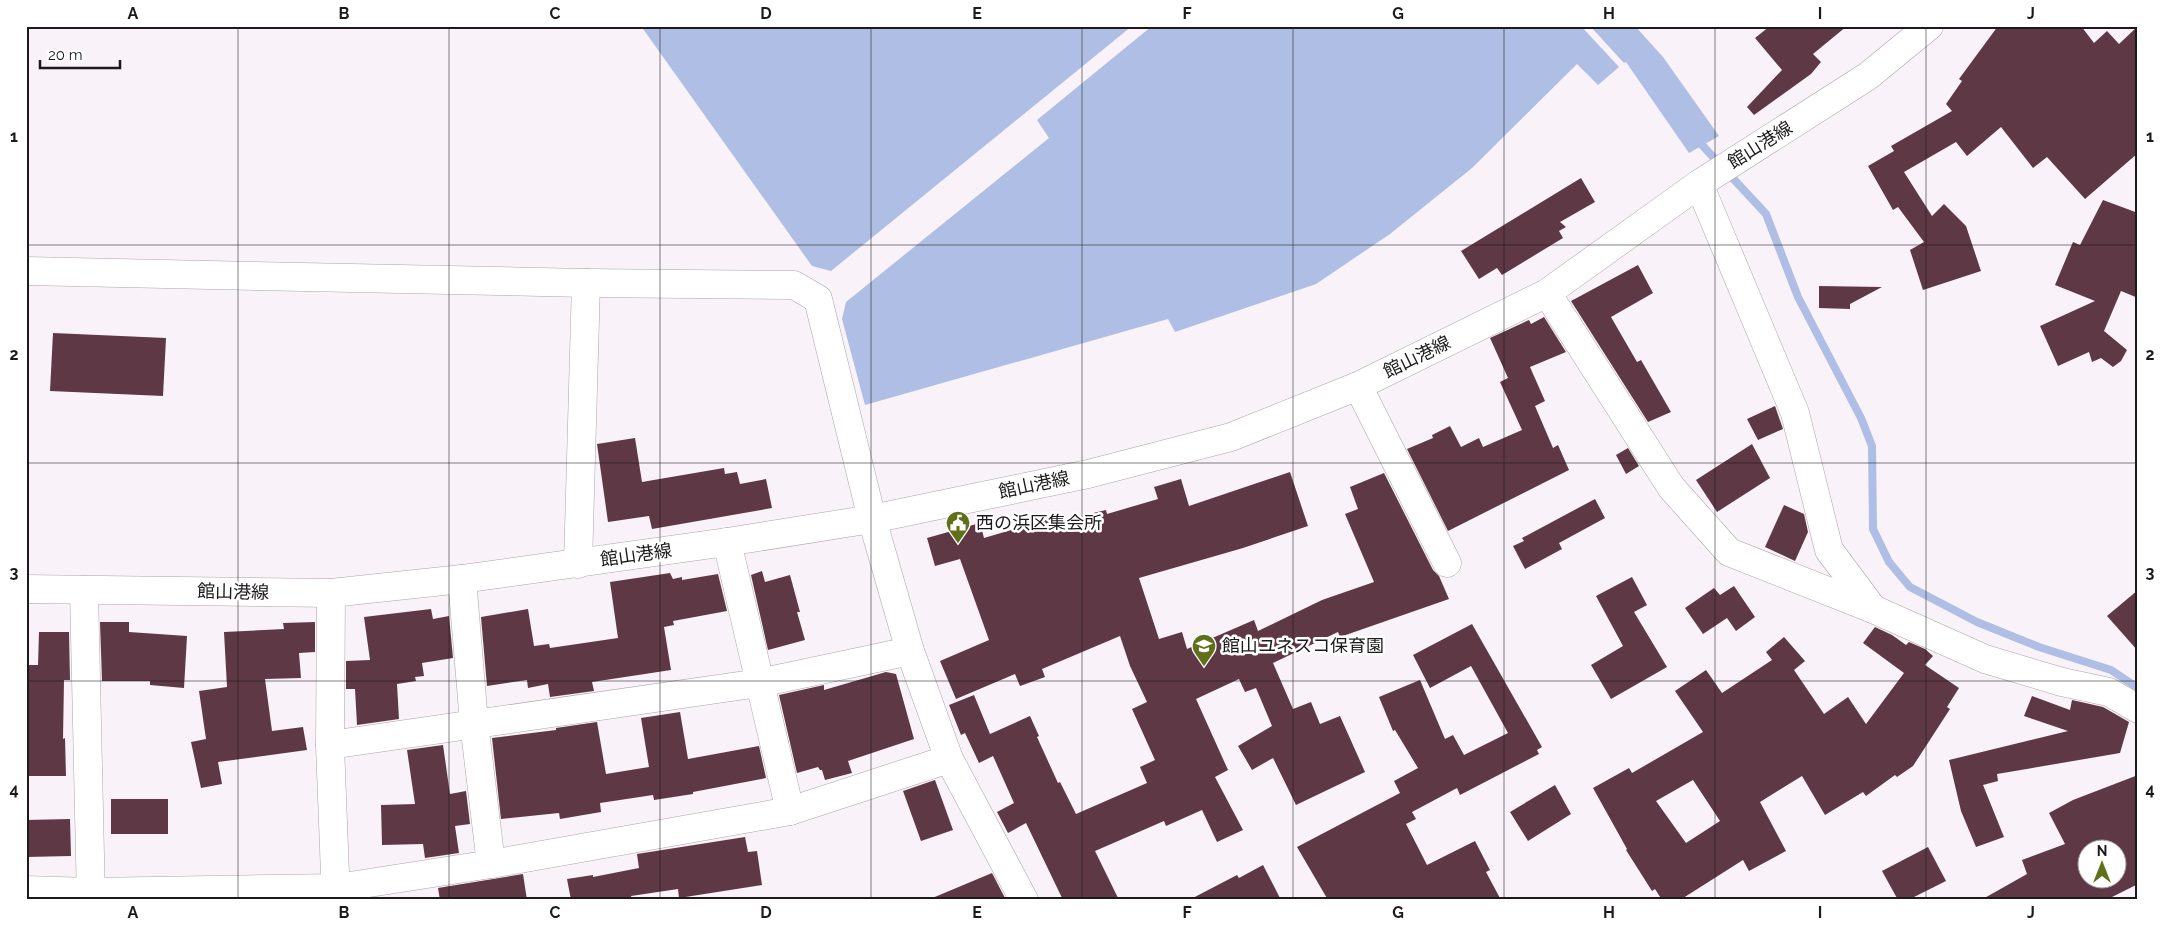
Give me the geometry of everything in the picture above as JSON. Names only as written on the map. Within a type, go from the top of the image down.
[{"type":"street","name":"館山港線","points":[[26,590],[331,593],[462,579],[578,564],[872,519],[1088,474],[1231,437],[1358,386],[1547,294],[1702,182],[1868,76],[1929,26]]},
{"type":"street","points":[[1702,182],[1796,413],[1828,550],[1873,609]]},
{"type":"street","points":[[26,271],[586,283],[794,285],[818,299],[872,519],[910,651],[949,759],[1024,900]]},
{"type":"street","points":[[578,564],[586,283]]},
{"type":"street","points":[[1547,294],[1671,488],[1729,552],[1873,609],[1985,659],[2062,682],[2109,692],[2138,708]]},
{"type":"street","points":[[1358,386],[1447,563]]},
{"type":"street","points":[[727,542],[790,811]]},
{"type":"street","points":[[462,579],[474,724],[491,864]]},
{"type":"street","points":[[84,590],[91,896]]},
{"type":"street","points":[[331,593],[330,745],[337,894]]},
{"type":"street","points":[[330,745],[759,683],[910,651]]},
{"type":"street","points":[[26,890],[91,896],[337,894],[491,864],[790,811],[949,759]]},
{"type":"water","points":[[641,26],[1132,26],[831,271],[812,266]]},
{"type":"water","points":[[1152,26],[1581,26],[1619,67],[1598,85],[1577,64],[1472,168],[1390,234],[1316,284],[1175,332],[1168,319],[865,405],[842,319],[846,302],[1049,138],[1037,120]]},
{"type":"water","points":[[1590,26],[1635,26],[1663,57],[1719,136],[1689,153],[1626,62],[1624,63]]},
{"type":"building","points":[[1770,26],[1847,26],[1813,54],[1821,62],[1811,74],[1754,115],[1747,107],[1782,70],[1755,38]]},
{"type":"building","points":[[1998,26],[2081,26],[2094,43],[2107,31],[2119,44],[2138,26],[2138,153],[2085,199],[2047,157],[2033,168],[2001,127],[1967,156],[1956,142],[1904,172],[1932,216],[1944,204],[1966,226],[1981,271],[1923,290],[1910,250],[1924,242],[1898,207],[1893,210],[1868,166],[1894,151],[1891,146],[1952,111],[1946,104],[1962,81],[1959,79]]},
{"type":"building","points":[[1581,178],[1595,202],[1560,222],[1566,227],[1559,231],[1563,238],[1502,275],[1497,268],[1479,279],[1461,251]]},
{"type":"building","points":[[2103,200],[2138,213],[2138,298],[2121,291],[2104,331],[2127,350],[2121,361],[2113,367],[2101,358],[2092,362],[2089,352],[2058,366],[2040,326],[2095,301],[2055,285],[2073,242],[2080,245]]},
{"type":"building","points":[[1638,265],[1653,293],[1611,317],[1637,362],[1641,360],[1671,412],[1648,422],[1571,301]]},
{"type":"building","points":[[1819,286],[1882,287],[1850,304],[1850,309],[1819,308]]},
{"type":"building","points":[[1544,317],[1566,352],[1530,367],[1545,401],[1535,406],[1553,448],[1558,445],[1569,470],[1448,531],[1407,449],[1433,438],[1432,435],[1450,426],[1461,447],[1479,438],[1483,447],[1522,430],[1500,382],[1508,378],[1490,338],[1529,320],[1531,324]]},
{"type":"building","points":[[53,333],[166,338],[163,396],[50,391]]},
{"type":"building","points":[[1775,406],[1783,429],[1758,440],[1747,419]]},
{"type":"building","points":[[635,438],[642,482],[724,468],[725,474],[737,472],[740,484],[766,479],[772,508],[652,529],[649,516],[608,522],[597,444]]},
{"type":"building","points":[[1752,444],[1770,478],[1717,512],[1696,480]]},
{"type":"building","points":[[1628,448],[1639,466],[1626,474],[1616,455]]},
{"type":"building","points":[[1290,472],[1308,526],[1243,548],[1139,578],[1159,639],[1182,632],[1187,649],[1254,620],[1258,631],[1322,600],[1374,582],[1345,514],[1358,509],[1350,487],[1384,473],[1433,570],[1439,576],[1449,599],[1340,637],[1338,632],[1273,663],[1293,709],[1311,702],[1320,724],[1340,716],[1365,772],[1296,805],[1273,758],[1252,770],[1238,746],[1272,726],[1256,688],[1245,692],[1239,679],[1196,699],[1228,770],[1215,777],[1243,830],[1217,842],[1202,810],[1166,826],[1164,821],[1095,851],[1119,900],[1063,900],[1026,823],[1008,833],[997,812],[1014,803],[993,756],[979,763],[965,733],[961,735],[949,705],[974,695],[990,734],[1030,716],[1039,736],[1037,737],[1058,783],[1060,782],[1076,814],[1147,783],[1140,767],[1155,760],[1132,709],[1147,702],[1130,666],[1120,636],[1042,669],[1045,677],[1020,686],[1015,674],[956,699],[940,661],[989,640],[960,559],[935,566],[927,538],[980,523],[984,538],[1063,515],[1064,520],[1106,510],[1107,514],[1158,499],[1154,487],[1181,479],[1189,506]]},
{"type":"building","points":[[1595,499],[1605,518],[1559,543],[1562,549],[1525,569],[1513,546],[1524,541],[1522,538]]},
{"type":"building","points":[[1784,505],[1804,514],[1808,532],[1795,561],[1765,547]]},
{"type":"building","points":[[762,571],[765,582],[790,575],[805,640],[768,650],[751,575]]},
{"type":"building","points":[[670,573],[673,579],[682,577],[682,580],[718,574],[727,611],[673,621],[674,625],[664,627],[671,670],[592,682],[594,691],[550,697],[548,684],[528,688],[527,680],[487,686],[481,617],[528,609],[534,646],[549,644],[550,648],[618,638],[610,582]]},
{"type":"building","points":[[1632,577],[1647,605],[1634,612],[1667,667],[1611,699],[1591,665],[1623,646],[1596,596]]},
{"type":"building","points":[[1734,586],[1755,617],[1736,631],[1727,618],[1703,634],[1685,608],[1714,588],[1720,595]]},
{"type":"building","points":[[2138,590],[2138,651],[2107,616]]},
{"type":"building","points":[[431,609],[433,619],[449,616],[453,658],[422,663],[424,676],[415,677],[416,681],[397,684],[399,719],[357,725],[355,689],[346,689],[346,661],[370,660],[364,617]]},
{"type":"building","points":[[100,622],[129,622],[129,632],[187,636],[184,688],[150,685],[150,681],[102,681]]},
{"type":"building","points":[[315,622],[315,652],[299,653],[301,678],[265,679],[272,731],[303,727],[307,750],[218,762],[222,784],[201,788],[191,742],[206,739],[199,691],[227,687],[224,632],[284,629],[283,623]]},
{"type":"building","points":[[1472,624],[1542,747],[1537,750],[1539,754],[1460,795],[1457,788],[1412,812],[1416,819],[1406,824],[1427,865],[1475,841],[1490,870],[1486,872],[1501,900],[1328,900],[1297,847],[1400,793],[1394,781],[1418,768],[1395,730],[1393,731],[1379,697],[1420,680],[1445,739],[1453,735],[1464,755],[1508,733],[1471,666],[1430,688],[1413,655]]},
{"type":"building","points":[[1875,627],[1892,635],[1906,645],[1909,642],[1925,649],[1933,656],[1925,665],[1959,688],[1947,707],[1950,709],[1913,766],[1897,777],[1895,775],[1866,796],[1863,792],[1825,815],[1802,776],[1760,802],[1786,851],[1749,871],[1743,860],[1680,900],[1662,900],[1655,889],[1652,891],[1626,850],[1593,788],[1629,768],[1632,773],[1703,732],[1675,691],[1706,670],[1722,693],[1772,660],[1766,652],[1784,637],[1805,661],[1794,670],[1824,714],[1848,697],[1866,724],[1904,673],[1863,643]],"holes":[[[1693,780],[1720,821],[1686,843],[1656,801]]]},
{"type":"building","points":[[39,632],[69,632],[70,680],[64,680],[63,739],[65,738],[66,776],[26,776],[26,665],[38,665]]},
{"type":"building","points":[[886,672],[896,674],[914,739],[848,761],[852,773],[825,780],[822,770],[818,767],[797,773],[779,695],[824,685],[824,690]]},
{"type":"building","points":[[2032,696],[2070,710],[2072,700],[2103,707],[2129,722],[2120,753],[1997,774],[1998,781],[1983,785],[2004,837],[1976,847],[1961,811],[1949,760],[2068,731],[2024,716]]},
{"type":"building","points":[[680,712],[688,759],[759,746],[766,778],[693,792],[693,794],[654,800],[653,795],[600,803],[601,812],[560,819],[559,813],[501,819],[492,738],[556,730],[556,728],[597,722],[606,774],[649,767],[641,718]]},
{"type":"building","points":[[443,745],[450,794],[466,791],[470,824],[455,826],[459,853],[425,858],[423,844],[382,845],[381,805],[415,804],[407,750]]},
{"type":"building","points":[[2138,775],[2138,884],[2106,900],[1981,900],[2027,874],[2022,860],[2065,844],[2049,813],[2073,800]]},
{"type":"building","points":[[935,780],[953,830],[921,841],[903,791]]},
{"type":"building","points":[[1555,785],[1571,814],[1528,841],[1510,812]]},
{"type":"building","points":[[111,799],[168,799],[168,834],[111,834]]},
{"type":"building","points":[[70,819],[71,856],[26,857],[26,820]]},
{"type":"building","points":[[745,837],[748,852],[757,851],[762,885],[679,898],[678,889],[631,896],[632,900],[571,900],[567,879],[593,875],[593,877],[639,868],[637,854]]},
{"type":"building","points":[[1928,847],[1946,881],[1908,900],[1898,900],[1882,871]]},
{"type":"building","points":[[1263,865],[1281,900],[1189,900],[1237,875],[1239,878]]},
{"type":"building","points":[[992,873],[1006,900],[930,900],[930,899]]},
{"type":"building","points":[[523,874],[527,900],[440,900],[438,888]]},
{"type":"waterway","points":[[1702,145],[1766,214],[1798,297],[1861,418],[1872,446],[1873,529],[1889,562],[1910,587],[1977,622],[2039,647],[2111,670],[2138,688]]},
{"type":"place","name":"西の浜区集会所","points":[[958,544]]},
{"type":"place","name":"館山ユネスコ保育園","points":[[1204,667]]}]
